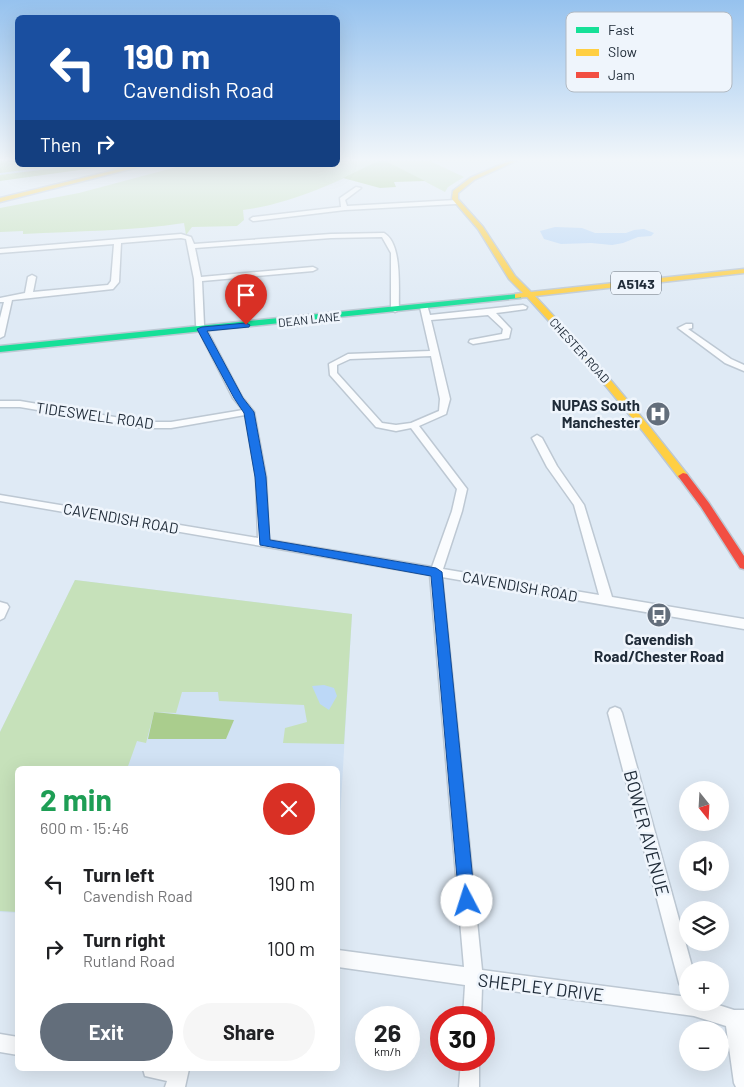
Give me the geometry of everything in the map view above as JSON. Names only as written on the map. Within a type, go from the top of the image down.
[{"type":"main road","name":"CHESTER ROAD","points":[[465,212],[481,228],[512,277],[586,354],[646,427],[705,505],[744,565]]},
{"type":"main road","name":"A5143","points":[[529,295],[744,271]]},
{"type":"main road","name":"DEAN LANE","points":[[0,350],[395,310],[426,312],[529,295]]},
{"type":"street","points":[[253,219],[314,212]]},
{"type":"street","points":[[0,251],[181,236],[190,242],[332,236],[384,236],[394,253],[395,310]]},
{"type":"street","points":[[0,336],[4,299],[110,287],[115,282],[118,242]]},
{"type":"street","points":[[190,242],[198,279],[202,329],[238,398],[249,412],[260,477],[264,542]]},
{"type":"street","points":[[198,279],[313,268]]},
{"type":"street","points":[[29,295],[32,277]]},
{"type":"street","points":[[434,353],[348,357],[333,364],[333,372],[379,425],[396,428],[413,425],[444,412],[445,399],[426,312],[490,312],[523,307]]},
{"type":"street","points":[[474,342],[506,336],[507,329],[490,312]]},
{"type":"street","points":[[682,328],[728,361],[744,368]]},
{"type":"street","name":"TIDESWELL ROAD","points":[[0,404],[20,404],[144,424],[171,425],[249,412]]},
{"type":"street","points":[[413,425],[462,489],[457,511],[436,572],[474,978],[473,1006]]},
{"type":"street","points":[[537,438],[552,467],[579,505],[607,601]]},
{"type":"street","name":"CAVENDISH ROAD","points":[[0,498],[744,624]]},
{"type":"street","points":[[0,606],[3,607],[0,615]]},
{"type":"street","name":"BOWER AVENUE","points":[[615,713],[682,961]]},
{"type":"street","name":"SHEPLEY DRIVE","points":[[340,960],[679,1003]]},
{"type":"street","name":"SHEPLEY DRIVE","points":[[713,1011],[739,1019]]},
{"type":"street","points":[[739,1019],[744,1084]]},
{"type":"street","points":[[0,1043],[15,1046]]},
{"type":"street","points":[[159,1071],[178,1076]]},
{"type":"street","points":[[469,1087],[470,1071]]},
{"type":"shaded area","points":[[75,580],[352,614],[340,819],[340,766],[15,766],[15,913],[0,912],[0,732]]},
{"type":"green space","points":[[0,212],[243,212],[244,220],[237,226],[192,227],[186,235],[184,223],[144,228],[23,234],[23,231],[0,232]]},
{"type":"green space","points":[[75,580],[352,614],[344,744],[283,743],[285,728],[307,722],[304,705],[219,701],[218,692],[182,692],[176,713],[154,712],[146,743],[137,741],[128,766],[15,766],[15,912],[0,911],[0,732]]},
{"type":"green space","points":[[154,712],[234,720],[226,739],[148,739]]},
{"type":"water","points":[[555,227],[582,228],[595,233],[626,233],[644,229],[654,233],[651,236],[638,237],[612,245],[591,243],[561,244],[544,239],[540,231]]},
{"type":"water","points":[[324,685],[334,688],[337,696],[329,710],[320,704],[312,686]]},
{"type":"traffic: fast","points":[[0,349],[518,296]]},
{"type":"traffic: slow","points":[[466,212],[481,228],[512,277],[586,355],[646,427],[683,476]]},
{"type":"traffic: slow","points":[[518,296],[744,271]]},
{"type":"traffic: jam","points":[[683,476],[705,505],[744,565]]},
{"type":"place","name":"NUPAS South Manchester","points":[[658,414]]},
{"type":"place","name":"Cavendish Road/Chester Road","points":[[659,615]]},
{"type":"route","points":[[246,325],[202,329],[238,398],[249,412],[260,477],[264,542],[436,572],[467,901]]}]
